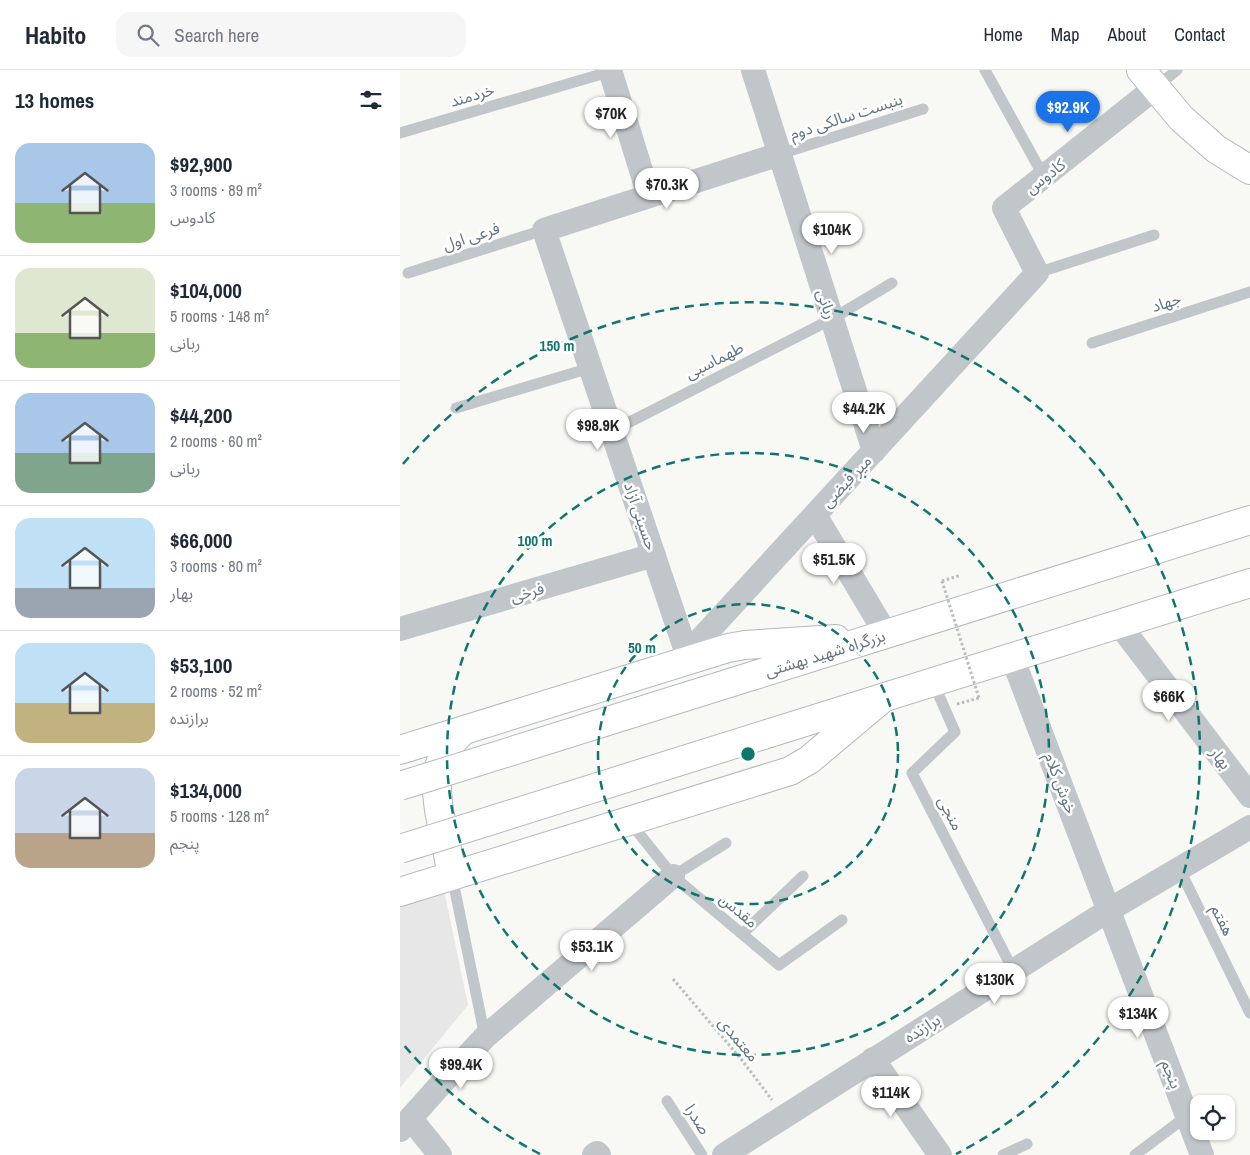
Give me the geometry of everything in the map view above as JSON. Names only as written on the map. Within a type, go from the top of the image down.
[{"type":"main road","points":[[1148,79],[1181,118],[1216,150],[1250,170]]},
{"type":"main road","name":"بزرگراه شهید بهشتی","points":[[400,786],[1250,520]]},
{"type":"main road","points":[[1210,595],[1250,565]]},
{"type":"main road","points":[[400,849],[1250,583]]},
{"type":"main road","points":[[400,750],[688,657],[740,645],[883,635]]},
{"type":"main road","points":[[400,892],[790,771],[809,760],[883,698]]},
{"type":"main road","points":[[452,876],[437,801],[436,784],[443,755],[453,740],[464,730]]},
{"type":"street","points":[[611,70],[649,196]]},
{"type":"street","name":"ربانی","points":[[753,70],[874,451]]},
{"type":"street","name":"کادوس","points":[[1037,273],[1004,208],[1044,177],[1148,79]]},
{"type":"street","points":[[544,230],[780,154]]},
{"type":"street","name":"حسینی آزاد","points":[[544,230],[688,657]]},
{"type":"street","name":"میر فیضی","points":[[688,657],[815,515],[1037,273]]},
{"type":"street","points":[[815,515],[883,635]]},
{"type":"street","name":"فرخی","points":[[400,629],[654,555]]},
{"type":"street","name":"بهار","points":[[1119,624],[1250,796]]},
{"type":"street","name":"خوش کلام","points":[[1012,657],[1109,910]]},
{"type":"street","name":"برازنده","points":[[724,1155],[755,1147],[784,1116],[1109,910],[1250,827]]},
{"type":"street","points":[[440,1155],[405,1125],[485,1037],[673,876]]},
{"type":"street","name":"پنجم","points":[[1109,910],[1202,1155]]},
{"type":"street","points":[[873,1059],[940,1155]]},
{"type":"street","points":[[594,1155],[597,1153],[599,1155]]},
{"type":"lane","name":"خردمند","points":[[400,133],[611,70]]},
{"type":"lane","points":[[985,70],[1044,177]]},
{"type":"lane","points":[[1148,79],[1177,70]]},
{"type":"lane","name":"بنبست سالکی دوم","points":[[780,154],[923,109]]},
{"type":"lane","name":"فرعی اول","points":[[408,273],[544,230]]},
{"type":"lane","points":[[1037,273],[1154,235]]},
{"type":"lane","name":"طهماسبی","points":[[612,431],[832,319],[892,283]]},
{"type":"lane","name":"جهاد","points":[[1092,343],[1250,292]]},
{"type":"lane","points":[[456,408],[590,368]]},
{"type":"lane","name":"منجی","points":[[933,682],[955,732],[912,773],[1013,970]]},
{"type":"lane","name":"مقدس","points":[[629,821],[673,876],[779,965],[842,920]]},
{"type":"lane","points":[[673,876],[726,843]]},
{"type":"lane","name":"هفتم","points":[[1179,868],[1250,1013]]},
{"type":"lane","points":[[452,876],[485,1037]]},
{"type":"lane","points":[[742,934],[803,876]]},
{"type":"lane","name":"صدرا","points":[[667,1101],[702,1155]]},
{"type":"lane","points":[[1134,1155],[1187,1116]]},
{"type":"lane","points":[[1003,1155],[1028,1144]]},
{"type":"path","points":[[945,708],[978,698],[942,581],[961,575]]},
{"type":"path","name":"معتمدی","points":[[672,979],[741,1059],[784,1116]]},
{"type":"shaded area","points":[[443,886],[468,1005],[400,1088],[400,899]]}]
